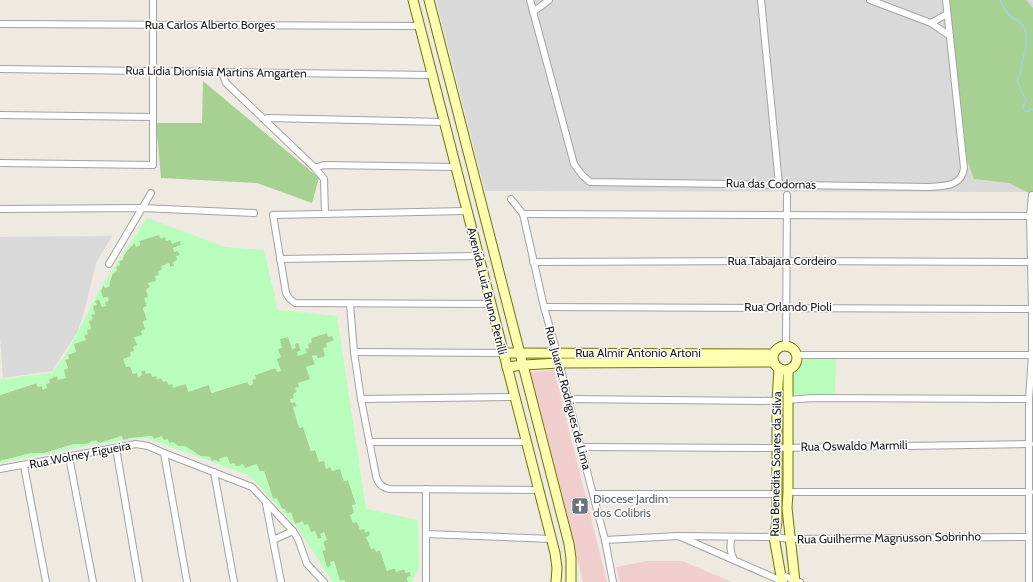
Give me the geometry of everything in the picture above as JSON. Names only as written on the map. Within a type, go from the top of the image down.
[{"type":"main road","points":[[415,3],[424,0]]},
{"type":"main road","name":"Avenida Luiz Bruno Petrilli","points":[[429,0],[569,544],[571,558],[571,582]]},
{"type":"main road","points":[[415,3],[425,7],[434,41],[441,48]]},
{"type":"main road","name":"Avenida Luiz Bruno Petrilli","points":[[415,3],[466,211],[552,539],[557,568],[556,582]]},
{"type":"main road","points":[[786,345],[793,348],[798,355],[797,363],[791,369],[778,363],[778,348],[786,345]]},
{"type":"main road","name":"Rua Almir Antonio Artoni","points":[[503,353],[557,353],[778,363]]},
{"type":"main road","name":"Rua Almir Antonio Artoni","points":[[507,367],[560,363],[778,363]]},
{"type":"main road","name":"Rua Benedita Soares da Silva","points":[[778,363],[787,400],[787,508],[797,582]]},
{"type":"main road","name":"Rua Benedita Soares da Silva","points":[[778,363],[777,522],[774,537],[782,580]]},
{"type":"main road","points":[[534,470],[549,467]]},
{"type":"main road","points":[[571,558],[576,569],[578,582]]},
{"type":"street","points":[[0,163],[153,165],[153,0]]},
{"type":"street","points":[[530,0],[533,12],[549,0]]},
{"type":"street","points":[[761,0],[778,184]]},
{"type":"street","points":[[870,0],[931,23],[950,36]]},
{"type":"street","points":[[946,0],[950,36]]},
{"type":"street","name":"Rua das Codornas","points":[[533,12],[574,164],[582,175],[590,182],[930,187],[954,184],[960,179],[964,168],[950,36]]},
{"type":"street","points":[[931,23],[947,14]]},
{"type":"street","name":"Rua Carlos Alberto Borges","points":[[0,24],[420,26]]},
{"type":"street","name":"Rua Lídia Dionísia Martins Amgarten","points":[[0,69],[432,75]]},
{"type":"street","points":[[222,72],[226,83],[315,168],[324,179],[325,214]]},
{"type":"street","points":[[0,115],[153,117]]},
{"type":"street","points":[[265,120],[267,118],[444,122]]},
{"type":"street","points":[[315,168],[324,165],[455,167]]},
{"type":"street","points":[[109,264],[151,193]]},
{"type":"street","points":[[786,345],[787,195]]},
{"type":"street","points":[[1029,582],[1029,399],[1032,355],[1032,262],[1030,216],[1032,195]]},
{"type":"street","points":[[511,199],[523,214],[1030,216]]},
{"type":"street","points":[[0,209],[142,208],[254,213]]},
{"type":"street","points":[[466,211],[273,215],[286,293],[295,303],[490,304]]},
{"type":"street","name":"Rua Juarez Rodrigues de Lima","points":[[523,214],[544,307],[606,540],[613,582]]},
{"type":"street","points":[[280,259],[478,256]]},
{"type":"street","name":"Rua Tabajara Cordeiro","points":[[533,262],[1032,262]]},
{"type":"street","points":[[350,304],[354,352],[361,399],[377,479],[382,486],[390,489],[539,490]]},
{"type":"street","name":"Rua Orlando Pioli","points":[[544,307],[1032,309]]},
{"type":"street","points":[[354,352],[503,353]]},
{"type":"street","points":[[798,355],[1032,355]]},
{"type":"street","points":[[361,399],[515,397]]},
{"type":"street","points":[[787,400],[814,398],[1029,399]]},
{"type":"street","points":[[568,399],[777,402]]},
{"type":"street","points":[[369,442],[526,442]]},
{"type":"street","name":"Rua Wolney Figueira","points":[[0,469],[24,466],[136,444],[148,446],[252,487],[293,531],[298,539],[307,564],[324,582]]},
{"type":"street","name":"Rua Oswaldo Marmili","points":[[581,446],[778,448],[1030,444]]},
{"type":"street","points":[[116,448],[139,582]]},
{"type":"street","points":[[164,453],[187,582]]},
{"type":"street","points":[[69,457],[93,582]]},
{"type":"street","points":[[24,466],[46,582]]},
{"type":"street","points":[[214,472],[234,582]]},
{"type":"street","points":[[426,489],[426,582]]},
{"type":"street","points":[[788,492],[1030,492]]},
{"type":"street","points":[[594,494],[777,494]]},
{"type":"street","points":[[266,502],[281,582]]},
{"type":"street","points":[[273,540],[293,531]]},
{"type":"street","points":[[426,534],[552,539]]},
{"type":"street","points":[[678,536],[782,580],[797,582]]},
{"type":"street","name":"Rua Guilherme Magnusson Sobrinho","points":[[606,540],[678,536],[774,537],[790,539],[1029,537]]},
{"type":"street","points":[[732,536],[730,550],[734,560]]},
{"type":"shaded area","points":[[436,0],[1033,0],[1033,192],[485,191]]},
{"type":"shaded area","points":[[112,236],[96,263],[78,331],[52,371],[3,378],[0,337],[0,237]]},
{"type":"shaded area","points":[[554,370],[607,582],[583,582],[529,372]]},
{"type":"shaded area","points":[[647,561],[682,561],[732,582],[620,582],[616,567]]},
{"type":"green space","points":[[948,0],[1026,0],[1033,8],[1033,195],[1009,183],[974,179],[965,154]]},
{"type":"green space","points":[[203,81],[319,178],[312,203],[257,183],[161,178],[156,123],[202,123]]},
{"type":"green space","points":[[147,218],[225,247],[264,250],[278,310],[337,316],[366,509],[418,520],[419,567],[412,582],[408,582],[407,577],[411,576],[410,572],[406,573],[404,569],[396,572],[395,568],[387,571],[380,550],[376,552],[374,548],[371,549],[366,537],[370,535],[369,531],[365,533],[364,529],[360,530],[357,522],[353,523],[350,515],[354,513],[352,505],[356,504],[348,480],[344,481],[340,469],[332,471],[330,467],[326,469],[324,461],[319,462],[315,450],[311,451],[303,427],[299,428],[293,407],[297,406],[295,402],[291,403],[290,399],[294,398],[293,394],[297,392],[295,388],[299,387],[298,383],[310,379],[306,367],[315,364],[312,356],[316,355],[318,359],[325,356],[323,348],[327,347],[326,343],[334,340],[332,336],[328,337],[327,333],[311,338],[312,342],[308,344],[309,348],[305,349],[307,353],[298,356],[297,352],[301,350],[298,343],[295,344],[296,348],[292,349],[288,337],[280,339],[282,348],[278,349],[281,357],[277,359],[281,371],[277,372],[275,368],[255,375],[256,379],[252,380],[253,384],[249,386],[248,382],[211,393],[209,385],[188,392],[186,384],[173,388],[172,384],[168,385],[167,381],[163,382],[161,378],[157,380],[156,376],[152,377],[151,373],[146,374],[145,370],[141,371],[142,375],[138,377],[137,373],[133,374],[130,366],[126,367],[123,359],[131,356],[130,352],[134,351],[133,347],[137,345],[134,337],[142,335],[141,331],[145,329],[143,321],[147,320],[143,308],[147,306],[144,298],[148,297],[146,289],[150,287],[148,283],[156,281],[155,276],[159,275],[158,271],[162,270],[161,266],[169,263],[170,267],[174,266],[173,262],[177,260],[176,256],[180,255],[178,251],[174,252],[173,248],[181,245],[180,241],[172,244],[170,240],[166,241],[165,237],[161,239],[159,235],[139,241],[140,245],[136,247],[135,243],[131,246],[124,255],[123,260],[119,261],[120,265],[116,267],[117,271],[111,275],[109,287],[105,288],[103,285],[101,291],[103,298],[108,297],[109,301],[105,302],[106,306],[102,307],[99,299],[95,301],[97,305],[93,306],[95,314],[91,315],[93,319],[89,321],[91,329],[87,330],[88,334],[84,336],[86,340],[74,344],[76,352],[68,355],[69,359],[65,360],[68,368],[64,370],[66,378],[58,380],[57,376],[49,379],[50,383],[46,384],[47,388],[43,390],[42,386],[38,387],[36,383],[0,395],[0,379],[52,373],[68,351],[101,287]]},
{"type":"green space","points":[[159,234],[170,240],[180,241],[181,245],[173,248],[178,251],[180,255],[174,266],[170,267],[169,263],[150,287],[147,306],[143,308],[147,320],[143,321],[145,329],[126,367],[130,366],[133,374],[145,370],[172,384],[209,385],[212,393],[248,381],[249,385],[253,384],[252,380],[255,375],[275,368],[279,339],[288,337],[294,344],[298,342],[301,351],[305,349],[311,338],[327,333],[332,336],[334,340],[327,347],[326,356],[317,359],[312,356],[315,364],[310,379],[299,387],[291,403],[295,402],[297,406],[293,407],[300,428],[303,426],[311,451],[315,450],[330,467],[340,469],[344,481],[348,480],[356,504],[353,523],[357,522],[369,531],[371,535],[371,549],[375,548],[380,550],[387,570],[398,569],[410,572],[411,576],[407,578],[408,582],[340,581],[331,566],[327,568],[322,551],[325,533],[321,534],[322,538],[318,539],[304,525],[303,522],[295,524],[287,513],[273,499],[264,471],[251,470],[228,463],[211,461],[210,457],[200,456],[185,446],[178,446],[154,439],[152,436],[123,440],[121,436],[105,442],[99,443],[92,441],[87,444],[74,444],[45,453],[24,455],[0,461],[0,395],[37,383],[42,386],[43,390],[49,379],[57,376],[64,369],[68,368],[65,360],[73,344],[84,336],[95,301],[99,299],[102,307],[107,297],[103,298],[101,291],[104,284],[109,287],[112,274],[122,257],[135,242],[136,246],[140,245],[139,241]]},
{"type":"green space","points":[[806,358],[836,358],[835,396],[797,396],[792,391],[792,378]]},
{"type":"green space","points":[[122,436],[123,440],[152,436],[154,439],[162,436],[164,440],[168,439],[169,443],[173,442],[178,446],[185,446],[200,456],[210,457],[211,461],[215,460],[220,462],[219,459],[227,456],[230,464],[234,463],[236,467],[243,464],[245,468],[257,464],[260,472],[264,471],[273,499],[277,498],[282,509],[285,509],[287,513],[291,512],[295,524],[303,521],[304,525],[308,524],[311,532],[315,531],[318,539],[322,538],[320,534],[324,532],[327,540],[323,542],[326,550],[322,551],[327,567],[331,566],[330,562],[334,561],[340,581],[345,580],[345,582],[333,582],[296,526],[250,476],[145,438],[96,444],[0,463],[0,461],[31,453],[45,453],[74,444],[87,444],[96,440],[99,443]]},
{"type":"waterway","points":[[1000,0],[1008,14],[1020,22],[1025,31],[1026,48],[1019,79],[1017,81],[1026,101],[1023,106],[1024,110],[1027,112],[1032,109],[1033,110]]},
{"type":"place","name":"Diocese Jardim dos Colibris","points":[[580,506]]}]
